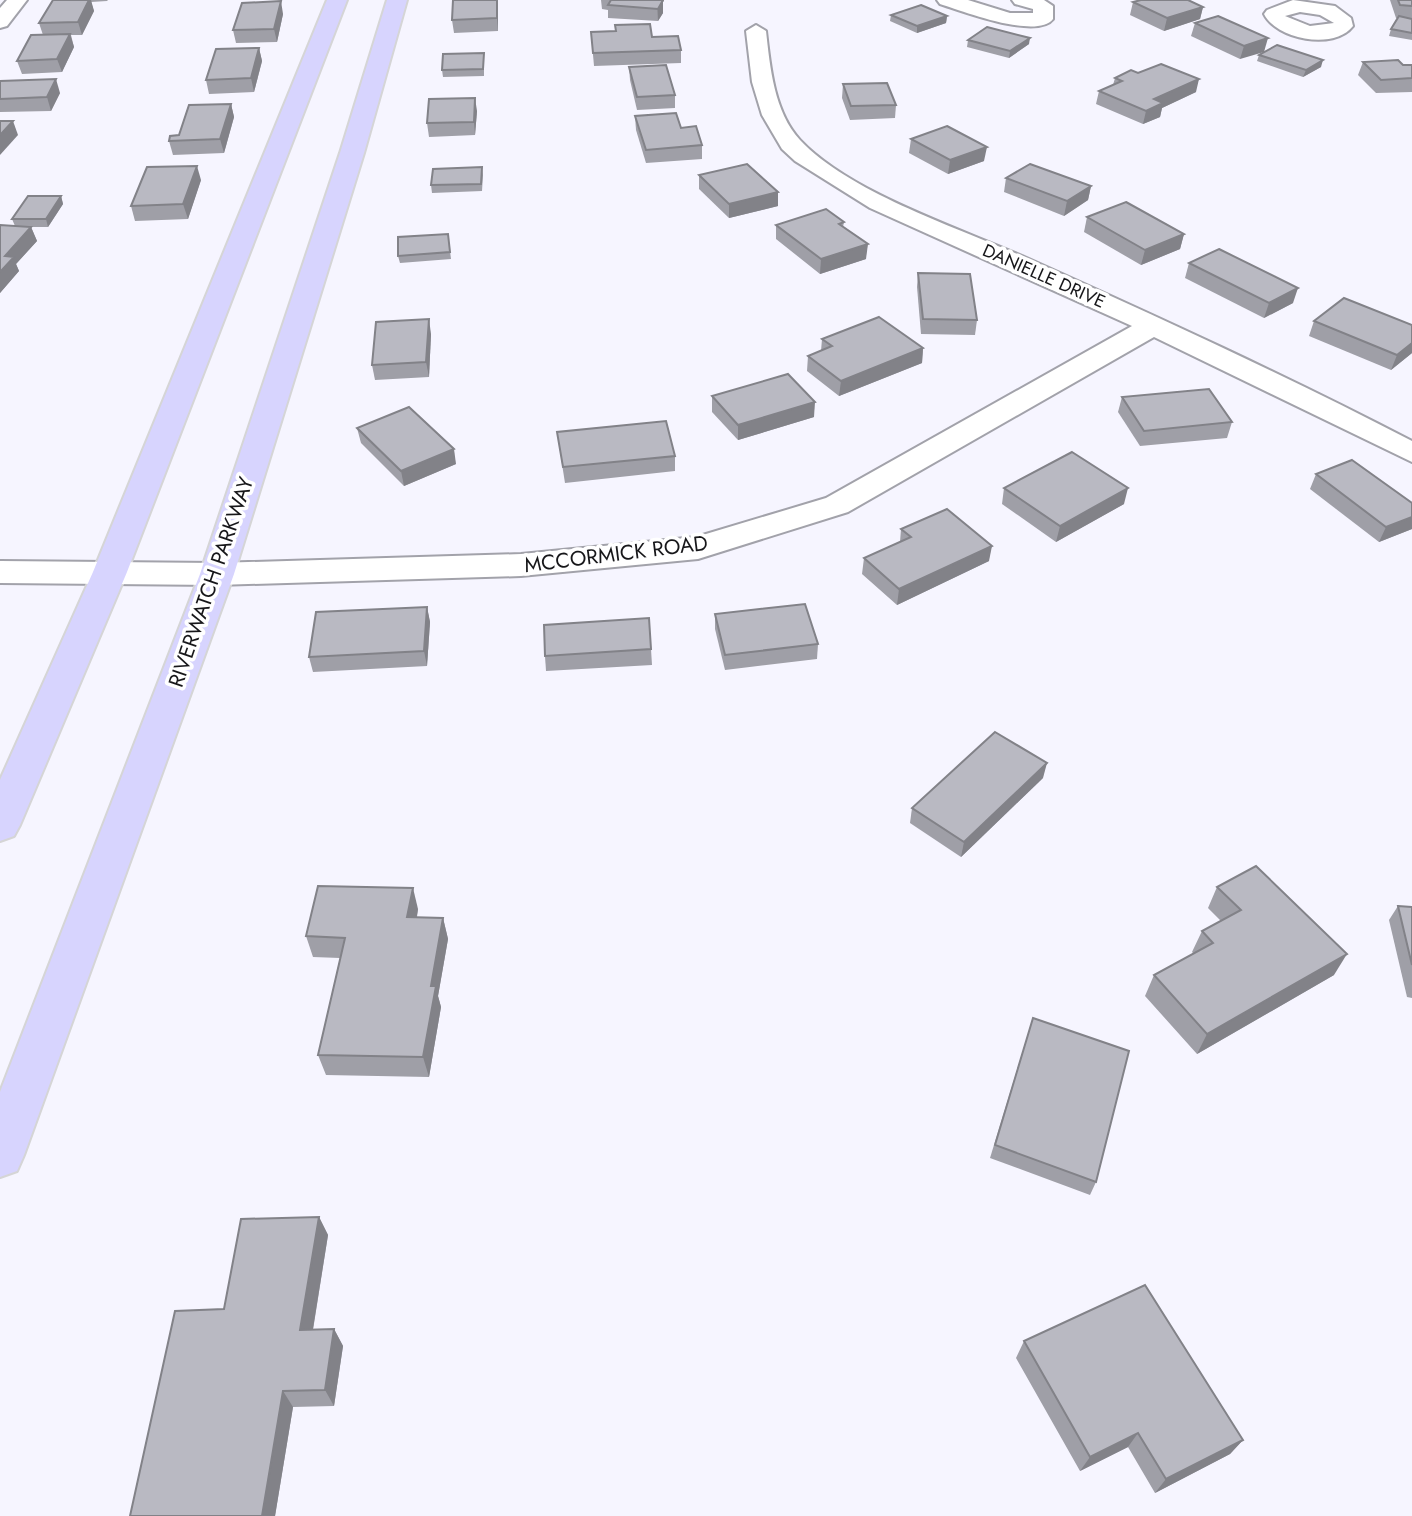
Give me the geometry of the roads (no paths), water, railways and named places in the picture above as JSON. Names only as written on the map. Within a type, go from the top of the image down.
[{"type":"main road","points":[[0,825],[110,572],[337,0]]},
{"type":"main road","name":"RIVERWATCH PARKWAY","points":[[0,1155],[217,573],[397,0]]},
{"type":"street","points":[[0,22],[17,0]]},
{"type":"street","points":[[947,0],[972,10],[1009,19],[1043,19],[1043,6],[1022,0]]},
{"type":"street","points":[[972,10],[1000,0]]},
{"type":"street","name":"DANIELLE DRIVE","points":[[756,31],[759,68],[776,123],[802,155],[869,197],[1326,407],[1412,453]]},
{"type":"street","name":"MCCORMICK ROAD","points":[[0,572],[217,573],[521,565],[698,548],[837,505],[1153,326]]}]
